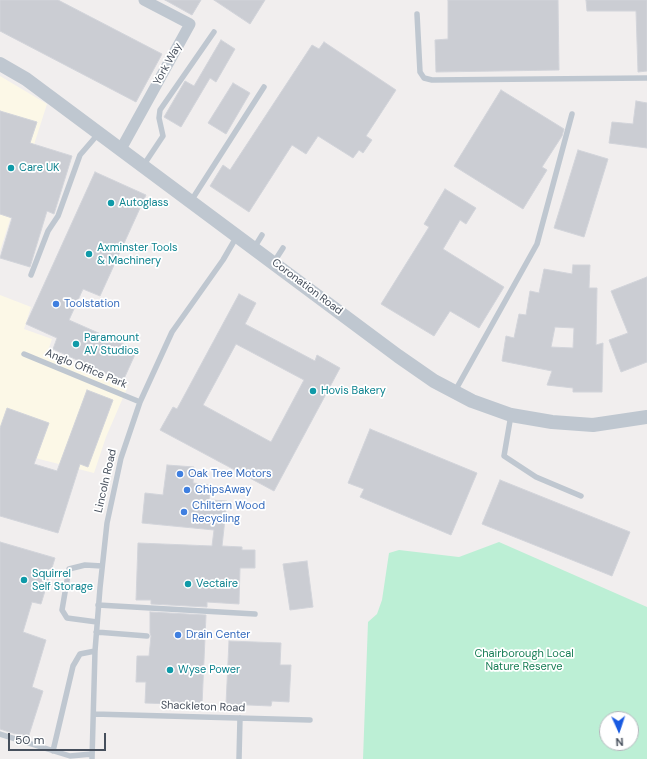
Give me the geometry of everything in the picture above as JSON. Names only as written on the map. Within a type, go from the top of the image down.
[{"type":"street","name":"York Way","points":[[121,149],[190,24],[144,0]]},
{"type":"street","name":"Coronation Road","points":[[0,64],[26,79],[274,262],[398,356],[434,381],[454,392],[472,401],[511,415],[552,422],[593,425],[647,417]]},
{"type":"lane","points":[[417,14],[420,72],[424,78],[647,78]]},
{"type":"lane","points":[[143,166],[163,136],[159,118],[160,110],[214,32]]},
{"type":"lane","points":[[190,201],[264,87]]},
{"type":"lane","points":[[454,392],[537,244],[572,114]]},
{"type":"lane","points":[[31,276],[48,231],[58,216],[80,155],[99,133]]},
{"type":"lane","points":[[254,248],[262,235]]},
{"type":"lane","name":"Lincoln Road","points":[[92,756],[98,605],[107,523],[121,458],[140,402],[172,332],[223,260],[238,236]]},
{"type":"lane","points":[[274,262],[283,248]]},
{"type":"lane","name":"Anglo Office Park","points":[[24,354],[140,402]]},
{"type":"lane","points":[[511,415],[504,456],[536,477],[581,496]]},
{"type":"lane","points":[[97,622],[67,618],[62,610],[69,569],[85,565],[102,566]]},
{"type":"lane","points":[[98,605],[255,614]]},
{"type":"lane","points":[[96,632],[146,636]]},
{"type":"lane","points":[[53,751],[73,666],[80,654],[95,651]]},
{"type":"lane","name":"Shackleton Road","points":[[94,714],[310,720]]},
{"type":"lane","points":[[239,759],[240,718]]},
{"type":"lane","points":[[0,734],[70,756],[92,756]]},
{"type":"shaded area","points":[[0,76],[47,104],[0,251]]},
{"type":"shaded area","points":[[0,295],[31,307],[24,329],[52,339],[48,351],[128,386],[106,437],[94,473],[0,449]]},
{"type":"green space","name":"Chairborough Local Nature Reserve","points":[[499,542],[647,607],[647,759],[363,759],[368,622],[377,614],[382,600],[389,553],[399,550],[459,557]]},
{"type":"building","points":[[0,0],[58,0],[162,54],[136,102],[0,31]]},
{"type":"building","points":[[165,0],[201,0],[192,15]]},
{"type":"building","points":[[214,0],[265,0],[250,24]]},
{"type":"building","points":[[448,0],[558,0],[559,70],[436,72],[435,40],[448,39]]},
{"type":"building","points":[[586,0],[647,0],[647,71],[638,72],[636,11],[587,11]]},
{"type":"building","points":[[221,40],[235,49],[216,82],[210,78],[181,127],[164,117],[185,81],[194,86]]},
{"type":"building","points":[[324,42],[396,90],[366,136],[372,140],[363,153],[359,150],[353,158],[318,136],[306,154],[292,145],[249,212],[210,186],[223,165],[230,170],[312,45],[319,49]]},
{"type":"building","points":[[233,83],[250,93],[226,134],[208,123]]},
{"type":"building","points":[[501,90],[564,129],[562,136],[542,167],[547,170],[523,209],[454,166]]},
{"type":"building","points":[[636,101],[647,103],[647,148],[609,143],[612,122],[633,124]]},
{"type":"building","points":[[0,111],[37,122],[30,143],[72,156],[54,214],[47,211],[30,267],[0,258],[12,218],[0,214]]},
{"type":"building","points":[[578,150],[608,159],[584,237],[554,228]]},
{"type":"building","points":[[95,172],[146,195],[100,296],[83,289],[69,320],[137,350],[123,381],[53,349],[57,338],[26,324]]},
{"type":"building","points":[[445,189],[476,208],[466,224],[460,220],[443,249],[504,287],[479,328],[450,311],[434,336],[381,304],[429,227],[424,224]]},
{"type":"building","points":[[573,265],[590,265],[589,288],[597,288],[596,345],[603,343],[602,392],[573,392],[573,388],[547,385],[552,371],[502,361],[506,336],[514,338],[519,314],[526,315],[530,291],[539,293],[544,269],[572,274]],"holes":[[[555,327],[574,328],[573,348],[551,347]]]},
{"type":"building","points":[[647,277],[647,362],[621,372],[609,340],[628,333],[611,291]]},
{"type":"building","name":"Hovis Bakery","points":[[239,294],[256,303],[245,324],[315,361],[317,355],[340,368],[274,491],[160,430],[173,407],[177,409]],"holes":[[[236,344],[304,380],[271,442],[203,405]]]},
{"type":"building","points":[[87,390],[113,400],[88,467],[80,464],[58,533],[0,516],[0,428],[7,408],[49,423],[34,464],[57,471]]},
{"type":"building","points":[[370,429],[477,473],[451,535],[360,497],[364,489],[348,483]]},
{"type":"building","name":"Vectaire","points":[[167,465],[194,467],[193,483],[211,485],[209,500],[227,501],[222,546],[242,547],[242,550],[255,550],[255,568],[240,568],[239,604],[207,602],[207,607],[151,604],[151,600],[136,600],[138,543],[212,546],[214,530],[142,523],[145,493],[163,495]]},
{"type":"building","points":[[500,480],[630,532],[612,576],[482,524]]},
{"type":"building","points":[[0,542],[55,558],[41,604],[32,602],[23,632],[46,640],[32,687],[43,691],[28,738],[0,729]]},
{"type":"building","points":[[307,561],[313,607],[290,610],[283,564]]},
{"type":"building","points":[[150,612],[206,615],[202,705],[145,703],[146,682],[136,682],[137,656],[149,656],[151,636]]},
{"type":"building","points":[[229,641],[281,643],[280,665],[291,665],[289,702],[272,701],[271,706],[226,704]]},
{"type":"place","name":"Care UK","points":[[11,168]]},
{"type":"place","name":"Autoglass","points":[[111,203]]},
{"type":"place","name":"Axminster Tools & Machinery","points":[[89,254]]},
{"type":"place","name":"Toolstation","points":[[56,304]]},
{"type":"place","name":"Paramount AV Studios","points":[[76,344]]},
{"type":"place","name":"Hovis Bakery","points":[[313,391]]},
{"type":"place","name":"Oak Tree Motors","points":[[180,474]]},
{"type":"place","name":"ChipsAway","points":[[187,490]]},
{"type":"place","name":"Chiltern Wood Recycling","points":[[184,512]]},
{"type":"place","name":"Squirrel Self Storage","points":[[24,580]]},
{"type":"place","name":"Vectaire","points":[[188,584]]},
{"type":"place","name":"Drain Center","points":[[178,635]]},
{"type":"place","name":"Wyse Power","points":[[170,670]]}]
